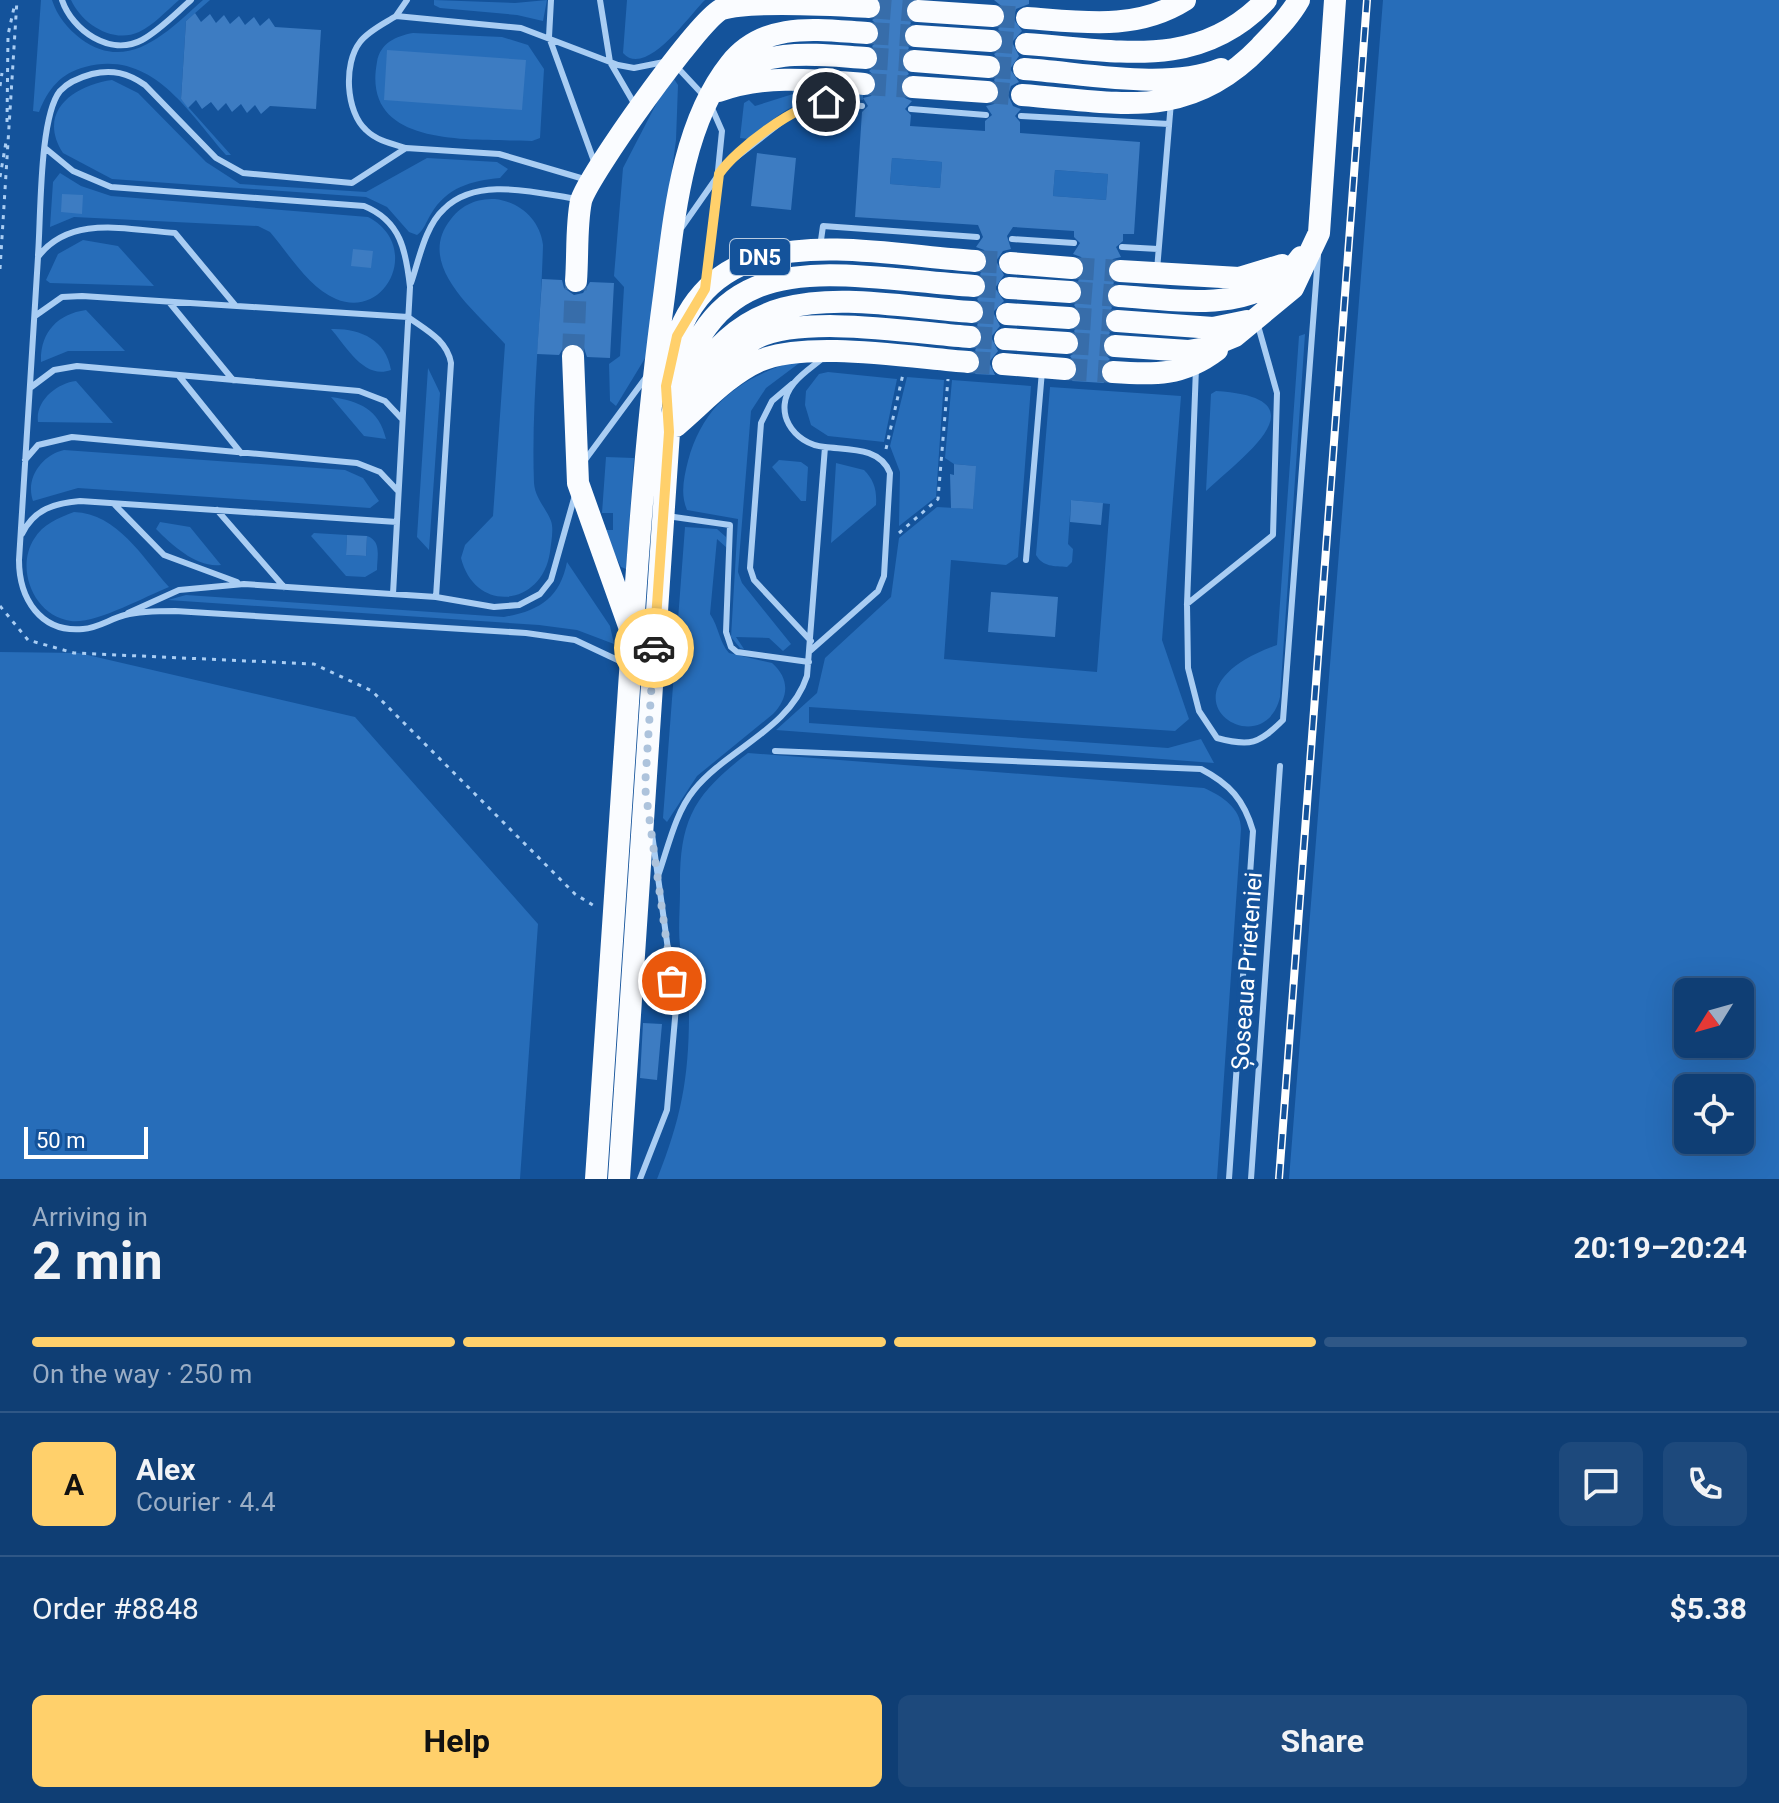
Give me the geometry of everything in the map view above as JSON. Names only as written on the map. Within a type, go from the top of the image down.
[{"type":"highway","points":[[1027,18],[1115,25],[1146,17],[1185,0]]},
{"type":"highway","points":[[1026,44],[1177,50],[1211,42],[1266,0]]},
{"type":"highway","points":[[1022,106],[1170,112],[1242,67],[1281,27],[1299,0]]},
{"type":"highway","points":[[1113,372],[1168,374],[1197,364],[1293,288],[1319,233],[1335,0]]},
{"type":"highway","points":[[576,281],[591,184],[689,39],[730,4],[869,7]]},
{"type":"highway","points":[[918,11],[993,16]]},
{"type":"highway","points":[[596,1179],[632,635],[654,366],[671,243],[688,154],[712,97],[731,63],[759,40],[775,33],[799,29],[867,33]]},
{"type":"highway","points":[[916,36],[991,41]]},
{"type":"highway","points":[[1024,69],[1172,79],[1202,77],[1234,64],[1260,47]]},
{"type":"highway","points":[[712,97],[741,69],[773,57],[866,58]]},
{"type":"highway","points":[[914,61],[989,67]]},
{"type":"highway","points":[[712,97],[746,83],[793,79],[863,95]]},
{"type":"highway","points":[[912,98],[987,104]]},
{"type":"highway","points":[[1120,271],[1222,278],[1256,276],[1283,265],[1319,233]]},
{"type":"highway","points":[[1119,296],[1209,301],[1249,295],[1288,272],[1319,233]]},
{"type":"highway","name":"DN5","points":[[669,432],[666,386],[672,349],[685,317],[705,289],[739,265],[770,254],[820,250],[975,261]]},
{"type":"highway","points":[[1010,263],[1072,268]]},
{"type":"highway","name":"DN5","points":[[619,1179],[669,432],[676,390],[692,348],[720,311],[759,285],[805,275],[974,286]]},
{"type":"highway","points":[[1009,288],[1070,292]]},
{"type":"highway","name":"DN5","points":[[669,432],[700,372],[718,347],[733,332],[784,306],[825,302],[972,312]]},
{"type":"highway","points":[[1007,314],[1069,318]]},
{"type":"highway","points":[[1117,321],[1213,328],[1256,319]]},
{"type":"highway","points":[[669,432],[711,378],[757,338],[807,327],[970,337]]},
{"type":"highway","points":[[1115,346],[1188,351],[1235,336]]},
{"type":"highway","points":[[1005,339],[1067,343]]},
{"type":"highway","points":[[669,432],[727,382],[758,361],[781,353],[959,361]]},
{"type":"highway","points":[[573,356],[578,477],[632,635]]},
{"type":"highway","points":[[1003,364],[1054,368]]},
{"type":"lane","points":[[62,0],[69,17],[83,31],[115,44],[142,40],[191,0]]},
{"type":"lane","points":[[407,0],[396,16],[360,41],[352,61],[349,85],[353,109],[365,130],[384,142],[406,148],[499,154],[591,184]]},
{"type":"lane","points":[[551,0],[549,37],[591,184]]},
{"type":"lane","points":[[600,0],[610,62],[639,111]]},
{"type":"lane","points":[[396,16],[521,28],[634,68],[672,61],[712,97],[722,131],[705,289]]},
{"type":"lane","points":[[406,148],[352,183],[243,173],[216,158],[145,85],[133,77],[108,71],[83,77],[61,90],[49,116],[45,148],[20,538],[22,589],[39,616],[50,624],[81,630],[179,590],[244,584],[436,597],[507,607],[540,594],[555,571],[578,477],[654,366]]},
{"type":"lane","points":[[671,243],[719,174],[751,144],[807,105],[863,95]]},
{"type":"lane","points":[[1156,273],[1170,112]]},
{"type":"lane","points":[[45,148],[73,171],[111,187],[364,206],[381,215],[401,238],[410,287],[393,594]]},
{"type":"lane","points":[[410,287],[428,233],[442,209],[463,195],[591,184]]},
{"type":"lane","points":[[820,250],[823,226],[977,237]]},
{"type":"lane","points":[[38,257],[54,239],[76,229],[175,233],[235,305]]},
{"type":"lane","points":[[1197,364],[1187,604],[1188,668],[1199,711],[1217,738],[1240,744],[1263,739],[1283,720],[1319,233]]},
{"type":"lane","points":[[1012,239],[1074,243]]},
{"type":"lane","points":[[1122,247],[1158,249]]},
{"type":"lane","points":[[35,316],[53,302],[71,296],[408,317],[440,340],[449,350],[451,363],[436,597]]},
{"type":"lane","points":[[169,302],[233,380]]},
{"type":"lane","points":[[1187,604],[1273,535],[1277,393],[1256,319]]},
{"type":"lane","points":[[811,641],[754,580],[750,568],[761,423],[772,401],[830,353]]},
{"type":"lane","points":[[30,388],[54,370],[77,366],[359,391],[385,401],[402,419]]},
{"type":"lane","points":[[1026,560],[1054,368]]},
{"type":"lane","points":[[179,376],[241,453]]},
{"type":"lane","points":[[793,384],[786,408],[789,426],[809,446],[867,452],[884,461],[890,473],[884,576],[878,591],[810,651]]},
{"type":"lane","points":[[25,460],[38,445],[72,437],[357,463],[380,472],[398,491]]},
{"type":"lane","points":[[658,876],[691,793],[788,709],[802,691],[811,641],[825,447]]},
{"type":"lane","points":[[20,538],[32,518],[55,504],[80,501],[397,522]]},
{"type":"lane","points":[[114,503],[164,555],[244,584]]},
{"type":"lane","points":[[217,510],[284,587]]},
{"type":"lane","points":[[663,515],[730,525],[726,632],[731,647],[737,652],[809,662]]},
{"type":"lane","points":[[124,615],[175,611],[526,633],[575,640],[599,649],[630,668]]},
{"type":"lane","points":[[775,751],[1201,769],[1235,791],[1245,805],[1253,831],[1229,1179]]},
{"type":"lane","name":"Șoseaua Prieteniei","points":[[1251,1179],[1280,766]]},
{"type":"lane","points":[[640,1179],[667,1110],[676,1007],[645,787]]},
{"type":"path","points":[[0,177],[7,133],[8,35],[16,0]]},
{"type":"path","points":[[0,269],[16,0]]},
{"type":"path","points":[[0,86],[2,73]]},
{"type":"path","points":[[884,461],[906,358]]},
{"type":"path","points":[[887,543],[938,499],[959,361]]},
{"type":"path","points":[[0,606],[28,640],[74,653],[314,664],[372,691],[575,894],[613,917]]},
{"type":"shaded area","points":[[41,0],[52,0],[64,22],[81,39],[99,49],[115,52],[147,44],[203,0],[210,0],[186,21],[181,99],[231,155],[226,155],[166,88],[130,67],[109,64],[69,73],[56,83],[39,112],[33,111]]},
{"type":"shaded area","points":[[71,0],[179,0],[139,32],[119,35],[99,30],[90,24]]},
{"type":"shaded area","points":[[434,0],[515,3],[547,0],[543,21],[517,15],[440,8],[434,5]]},
{"type":"shaded area","points":[[627,0],[705,0],[667,42],[643,58],[633,59],[623,53]]},
{"type":"shaded area","points":[[1383,0],[1779,0],[1779,1179],[1289,1179]]},
{"type":"shaded area","points":[[413,33],[502,37],[528,45],[544,69],[540,138],[532,141],[482,140],[427,134],[404,125],[386,111],[376,91],[379,55],[390,42]]},
{"type":"shaded area","points":[[674,79],[678,85],[676,140],[647,355],[616,406],[610,401],[609,364],[620,356],[624,287],[614,276],[623,168],[667,83]]},
{"type":"shaded area","points":[[112,80],[138,93],[206,162],[240,184],[366,192],[427,158],[497,162],[508,169],[500,178],[461,187],[444,197],[417,235],[409,232],[387,207],[366,197],[112,179],[63,153],[54,125],[57,113],[73,94]]},
{"type":"shaded area","points":[[790,84],[863,95],[863,100],[826,98],[800,103],[777,116],[748,139],[740,138],[744,103],[749,100],[755,106],[793,94]]},
{"type":"shaded area","points":[[892,158],[942,162],[940,188],[890,184]]},
{"type":"shaded area","points":[[1055,170],[1108,174],[1106,200],[1053,196]]},
{"type":"shaded area","points":[[60,173],[81,186],[111,196],[368,217],[384,229],[393,245],[395,261],[391,276],[383,290],[370,299],[354,303],[336,299],[317,287],[270,232],[258,226],[74,217],[50,227],[53,182]]},
{"type":"shaded area","points":[[495,199],[527,213],[538,227],[543,245],[534,483],[551,521],[550,552],[535,584],[522,593],[508,597],[493,595],[480,588],[469,576],[461,558],[465,545],[493,516],[505,344],[453,286],[444,270],[440,253],[442,236],[460,210],[470,203]]},
{"type":"shaded area","points":[[83,240],[118,246],[154,286],[50,283],[46,280],[58,254]]},
{"type":"shaded area","points":[[86,310],[125,351],[68,351],[41,362],[44,342],[52,327],[67,316]]},
{"type":"shaded area","points":[[331,329],[361,333],[370,338],[383,350],[391,370],[381,372],[364,366]]},
{"type":"shaded area","points":[[1305,334],[1280,697],[1270,717],[1254,726],[1237,725],[1223,716],[1216,701],[1220,683],[1239,664],[1277,645],[1299,336]]},
{"type":"shaded area","points":[[806,358],[766,388],[751,411],[738,572],[742,583],[791,644],[783,651],[769,638],[736,637],[744,649],[731,637],[738,519],[687,510],[683,492],[685,473],[696,439],[718,405],[748,381]]},
{"type":"shaded area","points":[[428,368],[440,393],[429,550],[417,537]]},
{"type":"shaded area","points":[[828,372],[897,379],[884,442],[828,436],[811,425],[805,405],[806,391],[819,374]]},
{"type":"shaded area","points":[[907,377],[944,380],[936,497],[899,526],[900,472],[890,446]]},
{"type":"shaded area","points":[[952,380],[1031,386],[1018,557],[1006,565],[951,560],[944,659],[1097,672],[1110,504],[1071,500],[1068,544],[1073,549],[1072,562],[1067,567],[1045,564],[1036,555],[1050,387],[1181,396],[1162,640],[1189,719],[1175,731],[809,707],[809,723],[1168,748],[1201,739],[1214,763],[776,730],[817,693],[825,658],[891,597],[899,538],[937,507],[973,509],[975,466],[954,464],[945,458]]},
{"type":"shaded area","points":[[76,381],[113,423],[38,422],[40,407],[49,394],[62,385]]},
{"type":"shaded area","points":[[1216,391],[1248,396],[1266,405],[1271,416],[1255,445],[1206,491],[1211,394]]},
{"type":"shaded area","points":[[331,397],[366,408],[378,420],[386,439],[364,436]]},
{"type":"shaded area","points":[[64,450],[345,470],[363,478],[379,501],[370,508],[78,488],[33,501],[31,484],[37,469],[49,457]]},
{"type":"shaded area","points":[[606,457],[634,458],[626,569],[621,567],[603,530],[613,530],[613,513],[602,513]]},
{"type":"shaded area","points":[[779,460],[801,462],[808,467],[806,501],[801,501],[772,467]]},
{"type":"shaded area","points":[[836,463],[864,470],[874,486],[876,505],[831,543]]},
{"type":"shaded area","points":[[74,512],[104,520],[116,529],[169,587],[106,614],[81,621],[58,617],[47,610],[38,601],[28,577],[29,551],[46,525]]},
{"type":"shaded area","points":[[160,522],[190,527],[221,565],[203,563],[186,554],[156,529]]},
{"type":"shaded area","points":[[685,527],[717,529],[726,537],[727,548],[717,539],[710,614],[729,653],[772,663],[782,675],[785,688],[782,701],[773,714],[697,776],[667,822],[663,818]]},
{"type":"shaded area","points":[[314,533],[347,535],[346,555],[366,556],[367,536],[372,538],[378,550],[377,570],[365,577],[346,576],[311,536]]},
{"type":"shaded area","points":[[567,562],[610,626],[614,644],[577,630],[539,625],[168,600],[186,595],[504,617],[528,611],[546,601],[559,585]]},
{"type":"shaded area","points":[[0,652],[79,653],[355,717],[538,924],[520,1179],[0,1179]]},
{"type":"shaded area","points":[[748,753],[1204,788],[1229,804],[1238,815],[1241,829],[1217,1179],[657,1179],[678,1117],[689,1036],[689,1005],[679,932],[682,846],[686,828],[702,797]]},
{"type":"building","points":[[881,0],[910,0],[904,11],[911,23],[902,36],[909,48],[900,61],[909,74],[902,79],[899,87],[905,98],[912,101],[905,109],[911,115],[910,126],[985,131],[985,121],[992,115],[986,106],[994,104],[1001,94],[994,80],[1003,67],[994,54],[1003,48],[1004,36],[998,29],[1007,18],[1005,9],[994,0],[1029,0],[1029,4],[1016,9],[1013,18],[1022,31],[1012,42],[1019,56],[1010,69],[1019,82],[1011,86],[1008,95],[1013,106],[1021,109],[1015,116],[1020,122],[1020,133],[1140,142],[1134,234],[1123,234],[1123,241],[1116,247],[1121,257],[1113,259],[1106,269],[1114,283],[1105,294],[1112,308],[1103,319],[1110,333],[1101,344],[1103,353],[1110,359],[1099,370],[1104,383],[1072,381],[1079,369],[1070,356],[1078,351],[1081,343],[1074,331],[1083,318],[1074,305],[1084,294],[1078,281],[1086,268],[1081,257],[1073,254],[1080,243],[1074,237],[1074,231],[1013,227],[1007,236],[1011,249],[1003,251],[996,261],[1004,275],[995,288],[1004,301],[993,312],[1000,326],[991,337],[998,351],[989,362],[995,375],[975,374],[982,362],[975,350],[984,337],[977,325],[986,312],[977,299],[988,288],[980,274],[989,262],[984,250],[976,247],[983,237],[978,225],[855,217],[862,112],[868,106],[863,98],[871,96],[878,86],[876,77],[869,71],[880,60],[872,46],[879,40],[880,28],[872,20],[881,14]],"holes":[[[892,158],[942,162],[940,188],[890,184]],[[1055,170],[1108,174],[1106,200],[1053,196]]]},
{"type":"building","points":[[195,13],[201,22],[210,14],[216,23],[224,15],[230,24],[239,16],[245,25],[254,17],[260,26],[269,18],[275,27],[321,30],[316,109],[270,106],[261,114],[255,105],[247,113],[241,104],[232,112],[226,103],[218,111],[211,102],[202,109],[196,100],[188,108],[181,99],[186,21]]},
{"type":"building","points":[[387,50],[526,60],[522,110],[384,100]]},
{"type":"building","points":[[757,153],[796,158],[791,210],[751,206]]},
{"type":"building","points":[[62,194],[83,195],[82,214],[61,212]]},
{"type":"building","points":[[353,249],[373,251],[371,268],[351,266]]},
{"type":"building","points":[[542,279],[562,280],[564,288],[574,295],[583,293],[590,282],[614,283],[610,358],[587,357],[584,348],[573,342],[565,345],[559,355],[537,354]]},
{"type":"building","points":[[954,464],[976,466],[973,509],[951,508],[950,474],[954,475]]},
{"type":"building","points":[[1071,500],[1103,503],[1101,525],[1070,522]]},
{"type":"building","points":[[347,535],[367,536],[366,556],[346,555]]},
{"type":"building","points":[[991,592],[1058,597],[1055,637],[988,632]]},
{"type":"building","points":[[643,1023],[662,1024],[657,1080],[640,1078]]},
{"type":"tunnel","points":[[869,7],[918,11]]},
{"type":"tunnel","points":[[993,16],[1027,18]]},
{"type":"tunnel","points":[[867,33],[916,36]]},
{"type":"tunnel","points":[[991,41],[1026,44]]},
{"type":"tunnel","points":[[866,58],[914,61]]},
{"type":"tunnel","points":[[989,67],[1024,69]]},
{"type":"tunnel","points":[[864,84],[913,87]]},
{"type":"tunnel","points":[[987,92],[1022,95]]},
{"type":"tunnel","points":[[975,261],[1010,263]]},
{"type":"tunnel","points":[[1072,268],[1120,271]]},
{"type":"tunnel","points":[[573,356],[576,281]]},
{"type":"tunnel","points":[[974,286],[1009,288]]},
{"type":"tunnel","points":[[1070,292],[1119,296]]},
{"type":"tunnel","points":[[972,312],[1007,314]]},
{"type":"tunnel","points":[[1069,318],[1117,321]]},
{"type":"tunnel","points":[[970,337],[1005,339]]},
{"type":"tunnel","points":[[1067,343],[1115,346]]},
{"type":"tunnel","points":[[968,362],[1003,364]]},
{"type":"tunnel","points":[[1065,369],[1113,372]]},
{"type":"railway","points":[[1279,1179],[1367,0]]},
{"type":"way so far","points":[[654,648],[645,787],[672,981]]},
{"type":"route","points":[[654,648],[669,432],[668,367],[685,317],[705,289],[719,174],[751,144],[798,109],[816,102],[826,102]]}]
